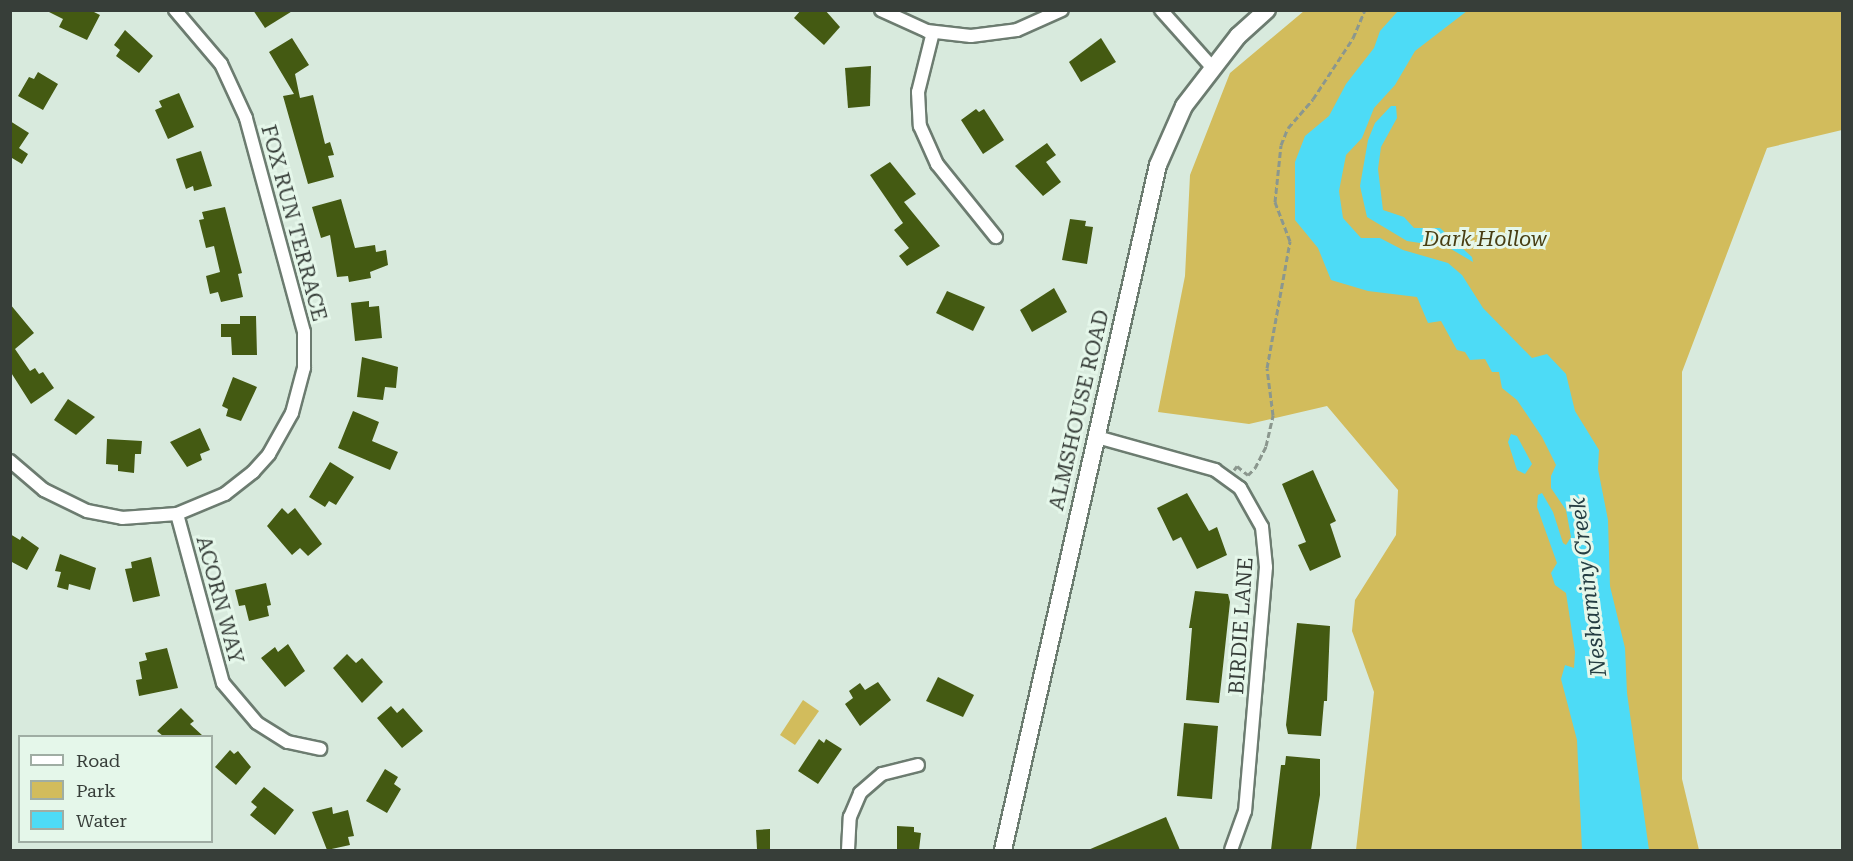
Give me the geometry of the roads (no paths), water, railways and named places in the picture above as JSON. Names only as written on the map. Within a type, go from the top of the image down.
[{"type":"main road","name":"ALMSHOUSE ROAD","points":[[1003,850],[1158,165],[1176,122],[1212,67],[1267,10]]},
{"type":"street","name":"FOX RUN TERRACE","points":[[10,461],[44,490],[87,511],[122,518],[177,514],[204,505],[235,487],[269,454],[282,435],[300,391],[305,344],[246,118],[236,90],[203,39],[175,10]]},
{"type":"street","points":[[881,10],[933,32],[994,35],[1039,22],[1062,10]]},
{"type":"street","points":[[1161,10],[1212,67]]},
{"type":"street","points":[[933,32],[918,92],[920,126],[937,164],[996,237]]},
{"type":"street","name":"BIRDIE LANE","points":[[1097,437],[1215,470],[1240,488],[1262,527],[1266,567],[1245,811],[1231,850]]},
{"type":"street","name":"ACORN WAY","points":[[177,514],[223,682],[257,723],[288,742],[320,749]]},
{"type":"street","points":[[848,850],[850,817],[860,793],[882,774],[918,765]]},
{"type":"water","name":"Neshaminy Creek","points":[[1398,11],[1467,11],[1415,51],[1395,85],[1374,108],[1362,138],[1346,155],[1339,191],[1343,218],[1361,238],[1380,238],[1403,250],[1448,263],[1462,275],[1483,308],[1532,358],[1547,354],[1566,374],[1575,411],[1599,450],[1598,469],[1608,520],[1610,586],[1625,648],[1627,693],[1649,850],[1582,850],[1577,740],[1561,679],[1565,665],[1574,668],[1575,652],[1566,593],[1555,585],[1551,573],[1557,563],[1537,507],[1538,495],[1542,493],[1553,512],[1563,543],[1566,545],[1571,537],[1566,510],[1551,488],[1551,476],[1556,465],[1542,437],[1517,400],[1502,388],[1499,372],[1492,372],[1485,359],[1470,360],[1465,352],[1457,350],[1441,321],[1428,323],[1417,297],[1368,291],[1331,280],[1318,248],[1295,220],[1295,162],[1305,136],[1329,116],[1346,84],[1374,48],[1380,31]]},
{"type":"water","points":[[1391,106],[1396,106],[1397,118],[1381,147],[1378,169],[1383,210],[1404,217],[1414,228],[1440,228],[1472,257],[1473,262],[1434,239],[1420,243],[1407,241],[1367,217],[1360,186],[1368,140],[1375,123]]},
{"type":"water","points":[[1511,434],[1517,436],[1532,464],[1525,474],[1517,470],[1508,442]]},
{"type":"park label","name":"Dark Hollow","points":[[1485,239]]}]
